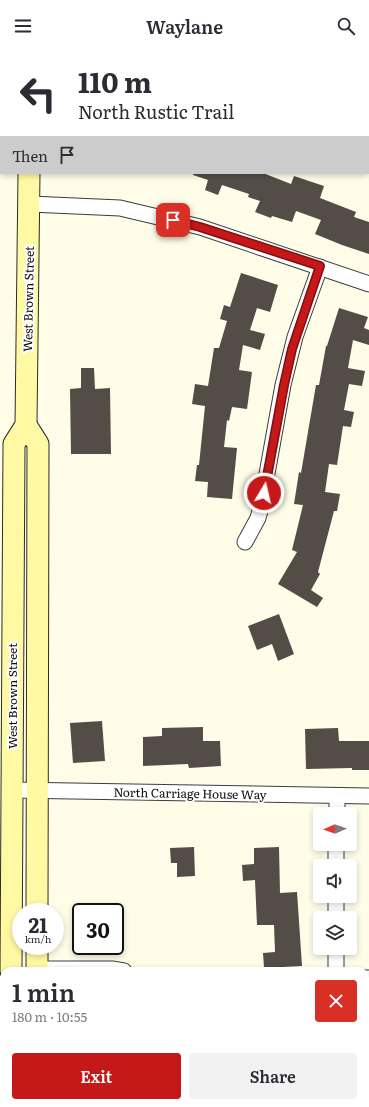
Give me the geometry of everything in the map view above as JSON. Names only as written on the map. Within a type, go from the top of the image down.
[{"type":"main road","name":"West Brown Street","points":[[11,967],[14,444],[26,425],[30,204],[29,174]]},
{"type":"main road","points":[[26,425],[38,444],[37,903]]},
{"type":"main road","points":[[37,955],[37,967]]},
{"type":"street","points":[[30,204],[120,208],[200,227],[320,266],[369,284]]},
{"type":"street","points":[[245,542],[258,518],[261,507],[270,452],[295,337],[320,266]]},
{"type":"street","name":"North Carriage House Way","points":[[11,790],[369,796]]},
{"type":"street","points":[[337,796],[337,807]]},
{"type":"street","points":[[336,955],[336,967]]},
{"type":"building","points":[[266,174],[291,184],[294,176],[324,186],[320,198],[356,212],[354,217],[369,222],[369,254],[315,234],[321,220],[296,211],[292,222],[272,216],[271,218],[255,212],[260,201],[248,197],[249,194],[222,185],[218,195],[205,190],[208,180],[193,175]]},
{"type":"building","points":[[241,273],[278,285],[270,312],[257,308],[250,330],[265,334],[260,350],[243,345],[239,370],[252,372],[247,409],[232,407],[229,421],[227,420],[224,447],[237,448],[232,499],[207,497],[208,482],[195,481],[197,465],[199,465],[205,406],[192,404],[195,384],[208,386],[214,348],[219,348],[227,321],[220,319],[224,305],[230,307]]},
{"type":"building","points":[[339,308],[368,317],[364,328],[369,330],[369,345],[353,340],[348,368],[365,371],[362,386],[349,384],[344,410],[354,412],[351,427],[343,426],[337,465],[329,464],[325,492],[340,494],[337,511],[334,511],[318,572],[320,574],[311,590],[323,598],[317,607],[278,584],[297,552],[292,550],[303,505],[294,504],[299,472],[301,473],[316,385],[319,385],[326,346]]},
{"type":"building","points":[[81,368],[94,368],[95,389],[110,388],[111,454],[71,454],[70,389],[81,388]]},
{"type":"building","points":[[279,614],[294,654],[278,661],[272,644],[257,650],[248,626]]},
{"type":"building","points":[[102,721],[105,761],[73,763],[70,723]]},
{"type":"building","points":[[203,727],[203,741],[220,741],[221,766],[189,768],[188,764],[143,766],[143,737],[162,736],[162,728]]},
{"type":"building","points":[[338,728],[339,741],[369,741],[369,770],[352,770],[352,768],[306,769],[305,729]]},
{"type":"building","points":[[194,847],[195,876],[177,877],[177,863],[171,863],[170,848]]},
{"type":"building","points":[[279,847],[280,893],[297,892],[302,966],[264,967],[263,953],[275,952],[274,925],[257,925],[255,880],[243,881],[242,865],[254,864],[254,848]]},
{"type":"route","points":[[173,220],[200,227],[320,266],[292,349],[270,452],[264,493]]}]
